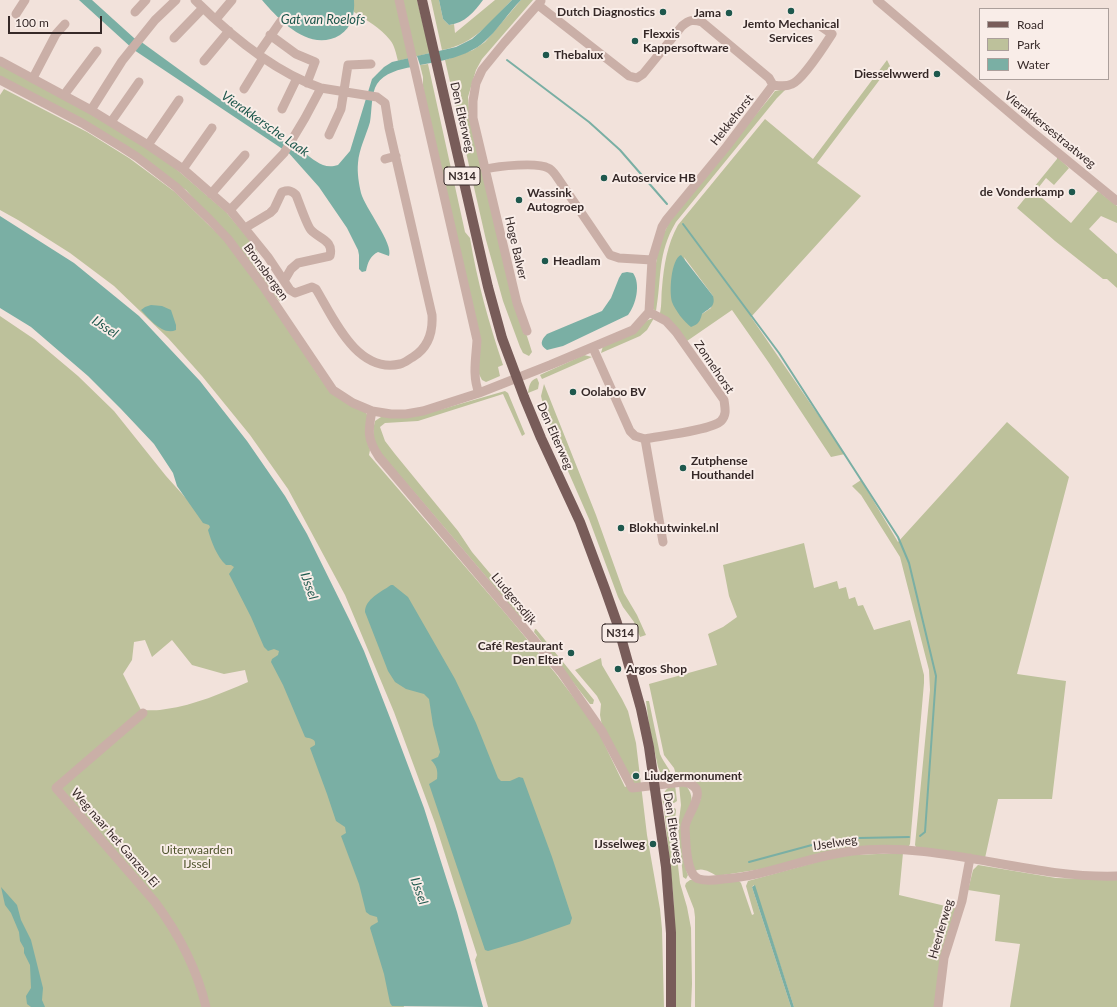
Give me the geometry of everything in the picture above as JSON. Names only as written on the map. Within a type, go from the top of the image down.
[{"type":"main road","name":"Den Elterweg","points":[[422,0],[488,287],[502,338],[516,379],[541,438],[580,522],[617,623],[641,709],[649,747],[668,880],[671,933],[671,1007]]},
{"type":"street","points":[[16,14],[25,0]]},
{"type":"street","points":[[136,12],[146,0]]},
{"type":"street","points":[[91,110],[122,61],[155,20],[176,0]]},
{"type":"street","name":"Bronsbergen","points":[[0,61],[91,110],[148,145],[183,169],[230,210],[293,292],[296,293],[312,287],[316,289],[333,319],[355,350],[369,361],[385,366],[401,364],[419,353],[431,335],[433,325],[384,103],[377,97],[321,88],[297,78],[261,56],[228,31],[195,0]]},
{"type":"street","points":[[216,19],[232,0]]},
{"type":"street","points":[[399,0],[477,340],[475,384],[480,393]]},
{"type":"street","name":"Vierakkersestraatweg","points":[[877,0],[1030,130],[1117,200]]},
{"type":"street","points":[[652,260],[619,258],[610,255],[557,177],[548,168],[536,165],[486,169],[473,118],[473,101],[476,83],[482,70],[540,2],[629,76],[637,78],[643,74],[682,26],[688,21],[694,20],[702,22],[769,78],[773,85],[785,86],[797,81],[818,55],[832,34],[819,25]]},
{"type":"street","points":[[174,38],[203,8]]},
{"type":"street","points":[[244,89],[270,35],[281,21]]},
{"type":"street","points":[[33,78],[56,34],[65,24]]},
{"type":"street","points":[[204,61],[228,31]]},
{"type":"street","points":[[270,35],[296,54],[315,62],[307,83]]},
{"type":"street","points":[[64,95],[96,51]]},
{"type":"street","points":[[329,135],[339,116],[348,65],[371,64]]},
{"type":"street","points":[[282,109],[297,78]]},
{"type":"street","name":"Bronsbergen","points":[[0,80],[82,123],[137,157],[176,187],[228,239],[263,286],[333,390],[354,403],[372,411],[391,414],[415,413],[480,393],[516,379]]},
{"type":"street","points":[[111,122],[139,82]]},
{"type":"street","name":"Hekkehorst","points":[[649,312],[652,260],[662,227],[732,140],[773,85]]},
{"type":"street","points":[[230,210],[284,153],[321,88]]},
{"type":"street","points":[[148,145],[179,100]]},
{"type":"street","points":[[183,169],[212,128]]},
{"type":"street","points":[[211,194],[245,155]]},
{"type":"street","points":[[385,159],[396,156]]},
{"type":"street","name":"Hoge Balver","points":[[486,169],[517,303],[527,331]]},
{"type":"street","name":"Bronsbergen","points":[[245,228],[270,213],[274,209],[282,192],[287,190],[292,191],[296,195],[310,230],[323,238],[329,244],[331,251],[330,256],[298,263],[291,269],[284,281]]},
{"type":"street","points":[[516,379],[633,330],[649,312]]},
{"type":"street","name":"Zonnehorst","points":[[645,439],[707,428],[720,421],[726,412],[724,400],[676,332],[666,321],[649,312]]},
{"type":"street","points":[[593,348],[630,431],[635,436],[645,439],[663,542]]},
{"type":"street","name":"Liudgersdijk","points":[[372,411],[369,434],[372,446],[379,457],[561,672],[602,731],[632,788],[654,786]]},
{"type":"street","name":"Weg naar het Ganzen Ei","points":[[143,713],[56,788],[155,902],[166,917],[190,961],[203,994],[206,1007]]},
{"type":"street","name":"IJselweg","points":[[654,786],[683,782],[688,783],[695,788],[697,801],[685,826],[690,870],[694,876],[701,880],[718,880],[753,875],[811,859],[853,851],[881,849],[912,850],[1059,873],[1117,876]]},
{"type":"street","name":"Heerlerweg","points":[[938,1007],[944,958],[962,901],[970,858]]},
{"type":"green space","points":[[354,0],[396,0],[409,58],[398,61],[390,40],[373,24],[354,12]]},
{"type":"green space","points":[[402,0],[417,0],[430,53],[414,57]]},
{"type":"green space","points":[[431,0],[439,0],[443,19],[449,25],[454,24],[455,33],[495,0],[512,0],[489,24],[473,37],[464,43],[442,50]]},
{"type":"green space","points":[[521,0],[533,0],[482,59],[476,70],[468,97],[470,118],[513,302],[532,352],[529,356],[523,353],[520,347],[503,301],[486,240],[445,60],[473,50],[485,42]]},
{"type":"green space","points":[[887,60],[890,66],[817,163],[861,196],[751,317],[845,454],[831,457],[732,310],[687,341],[660,313],[665,263],[671,240],[678,225],[765,119],[813,159]],"holes":[[[684,257],[713,296],[711,308],[702,314]]]},
{"type":"green space","points":[[0,63],[81,107],[168,162],[226,212],[253,244],[282,302],[279,301],[252,265],[186,190],[0,77]]},
{"type":"green space","points":[[428,64],[465,232],[470,238],[484,302],[503,365],[498,367],[500,376],[486,382],[482,380],[479,374],[423,87],[423,77],[420,65]]},
{"type":"green space","points":[[4,89],[87,132],[129,158],[175,192],[225,241],[261,288],[320,378],[366,413],[368,416],[367,441],[370,450],[369,455],[556,674],[599,733],[625,787],[632,783],[602,726],[600,715],[601,704],[597,696],[575,670],[601,658],[602,665],[628,711],[636,743],[647,835],[660,909],[664,1007],[488,1007],[475,960],[477,955],[435,823],[394,712],[345,595],[288,489],[250,435],[202,376],[168,338],[114,286],[70,253],[0,210],[0,95]]},
{"type":"green space","points":[[786,89],[676,222],[663,255],[656,311],[653,309],[653,282],[659,244],[672,216],[775,91]]},
{"type":"green space","points":[[1057,157],[1069,168],[1054,185],[1046,178],[1035,192],[1071,223],[1098,191],[1117,206],[1117,223],[1101,216],[1089,229],[1117,254],[1117,288],[1107,279],[1103,279],[1055,241],[1017,208],[1057,159]]},
{"type":"green space","name":"Uiterwaarden IJssel","points":[[0,316],[34,339],[78,376],[114,411],[166,476],[210,525],[234,564],[280,650],[317,742],[379,917],[404,1007],[0,1007]],"holes":[[[145,640],[152,657],[172,640],[192,665],[224,674],[245,670],[248,682],[187,705],[160,710],[141,710],[123,674],[132,660],[134,642]]]},
{"type":"green space","points":[[654,318],[647,330],[640,336],[601,353],[603,346]]},
{"type":"green space","points":[[584,355],[592,357],[542,379],[540,375]]},
{"type":"green space","points":[[537,378],[539,383],[538,389],[528,393],[531,382]]},
{"type":"green space","points":[[544,384],[596,515],[624,593],[637,615],[646,635],[640,637],[634,622],[618,597],[589,519],[557,446],[545,412],[541,396]]},
{"type":"green space","points":[[505,391],[508,393],[525,434],[522,436],[503,394],[418,421],[385,423],[380,427],[385,441],[458,531],[472,552],[525,615],[522,618],[524,620],[519,617],[378,450],[374,436],[375,421],[381,417],[439,410]]},
{"type":"green space","points":[[1007,422],[1069,477],[1017,674],[1066,681],[1052,799],[998,799],[985,858],[916,847],[915,845],[930,690],[929,670],[900,557],[861,495],[852,486],[861,480],[898,542]]},
{"type":"green space","points":[[804,543],[814,588],[837,581],[839,589],[846,587],[849,599],[855,597],[858,606],[863,605],[874,630],[910,620],[924,675],[924,683],[910,844],[909,846],[717,876],[703,870],[697,870],[694,872],[688,828],[701,798],[677,778],[674,768],[664,755],[649,684],[717,665],[708,634],[723,627],[737,617],[729,596],[723,565]]},
{"type":"green space","points":[[535,629],[594,700],[593,704],[590,704],[534,632]]},
{"type":"green space","points":[[646,701],[649,701],[660,754],[671,773],[673,780],[666,779],[658,767],[649,725]]},
{"type":"green space","points":[[675,785],[677,801],[663,805],[664,792],[668,788]]},
{"type":"green space","points":[[679,785],[687,787],[692,798],[682,832],[688,875],[686,879],[683,877],[678,827],[681,805]]},
{"type":"green space","points":[[675,808],[674,830],[680,883],[691,928],[691,1007],[675,1007],[676,949],[673,893],[664,809]]},
{"type":"green space","points":[[903,853],[899,895],[958,909],[936,1007],[794,1007],[754,885],[752,887],[791,1007],[695,1007],[695,917],[694,909],[685,886],[690,880],[739,881],[752,915],[754,914],[746,886],[748,881],[828,859],[852,855]]},
{"type":"green space","points":[[978,865],[1056,878],[1117,880],[1117,1007],[1010,1007],[1020,944],[995,941],[1000,895],[968,890],[973,870]]},
{"type":"water","points":[[79,0],[92,0],[134,38],[217,97],[288,144],[284,150],[134,50]]},
{"type":"water","name":"Gat van Roelofs","points":[[262,0],[354,0],[354,10],[352,20],[344,32],[329,40],[318,40],[296,32],[278,17]]},
{"type":"water","points":[[439,0],[483,0],[473,13],[460,22],[449,25],[443,19]]},
{"type":"water","points":[[512,0],[521,0],[493,33],[477,47],[454,58],[420,65],[417,56],[456,47],[472,39]]},
{"type":"water","points":[[409,58],[412,67],[397,70],[388,74],[377,84],[373,97],[370,122],[360,153],[358,171],[361,193],[387,243],[389,250],[389,256],[378,252],[373,255],[366,271],[362,272],[359,269],[358,250],[347,228],[319,187],[287,151],[291,146],[302,151],[323,165],[338,165],[350,151],[372,79],[384,67],[392,62]]},
{"type":"water","name":"IJssel","points":[[0,216],[74,263],[139,316],[200,381],[247,441],[285,496],[307,534],[350,621],[364,651],[392,723],[424,808],[457,912],[483,1007],[392,1006],[390,1003],[384,974],[370,928],[378,922],[377,917],[366,912],[359,884],[341,836],[346,833],[345,827],[336,821],[310,748],[315,745],[315,741],[305,737],[283,685],[271,662],[272,659],[278,655],[279,651],[274,649],[268,651],[264,647],[251,617],[229,574],[234,567],[231,565],[226,565],[220,558],[209,534],[209,525],[203,523],[177,486],[173,473],[154,444],[88,376],[31,327],[0,308]]},
{"type":"water","points":[[681,255],[713,296],[714,300],[713,305],[702,314],[699,322],[691,327],[677,312],[671,297],[673,269],[675,263]]},
{"type":"water","points":[[622,273],[633,273],[637,283],[635,300],[628,315],[563,346],[547,350],[544,348],[542,342],[543,338],[547,334],[602,311],[611,298]]},
{"type":"water","points":[[151,305],[162,306],[171,310],[176,325],[176,330],[166,331],[152,322],[141,310]]},
{"type":"water","points":[[391,585],[408,597],[455,679],[476,723],[498,778],[501,781],[510,781],[519,777],[523,778],[552,857],[572,918],[570,924],[522,941],[488,951],[485,950],[429,784],[437,779],[437,769],[431,760],[438,757],[440,752],[433,725],[429,699],[424,694],[406,689],[395,682],[388,671],[365,612],[368,603],[378,593]]},
{"type":"water","points":[[755,885],[794,1007],[791,1007],[752,887]]},
{"type":"water","points":[[1,887],[17,905],[21,920],[31,940],[43,988],[42,1000],[45,1007],[31,1007],[27,1004],[26,996],[31,988],[30,965],[20,941],[19,932],[11,913],[5,905]]},
{"type":"waterway","points":[[507,60],[589,122],[620,150],[667,204]]},
{"type":"waterway","points":[[683,224],[779,353],[898,537],[909,563],[936,676],[925,832],[920,836]]},
{"type":"waterway","points":[[749,862],[823,842],[859,838],[909,837]]},
{"type":"place","name":"Jemto Mechanical Services","points":[[791,11]]},
{"type":"place","name":"Dutch Diagnostics","points":[[663,12]]},
{"type":"place","name":"Jama","points":[[729,13]]},
{"type":"place","name":"Flexxis Kappersoftware","points":[[635,41]]},
{"type":"place","name":"Thebalux","points":[[546,55]]},
{"type":"place","name":"Diesselwwerd","points":[[937,74]]},
{"type":"place","name":"Autoservice HB","points":[[604,178]]},
{"type":"place","name":"de Vonderkamp","points":[[1072,192]]},
{"type":"place","name":"Wassink Autogroep","points":[[519,200]]},
{"type":"place","name":"Headlam","points":[[545,261]]},
{"type":"place","name":"Oolaboo BV","points":[[573,392]]},
{"type":"place","name":"Zutphense Houthandel","points":[[683,468]]},
{"type":"place","name":"Blokhutwinkel.nl","points":[[621,528]]},
{"type":"place","name":"Café Restaurant Den Elter","points":[[571,653]]},
{"type":"place","name":"Argos Shop","points":[[618,669]]},
{"type":"place","name":"Liudgermonument","points":[[636,776]]},
{"type":"place","name":"IJsselweg","points":[[653,844]]},
{"type":"water label","name":"Vierakkersche Laak","points":[[265,124]]}]
